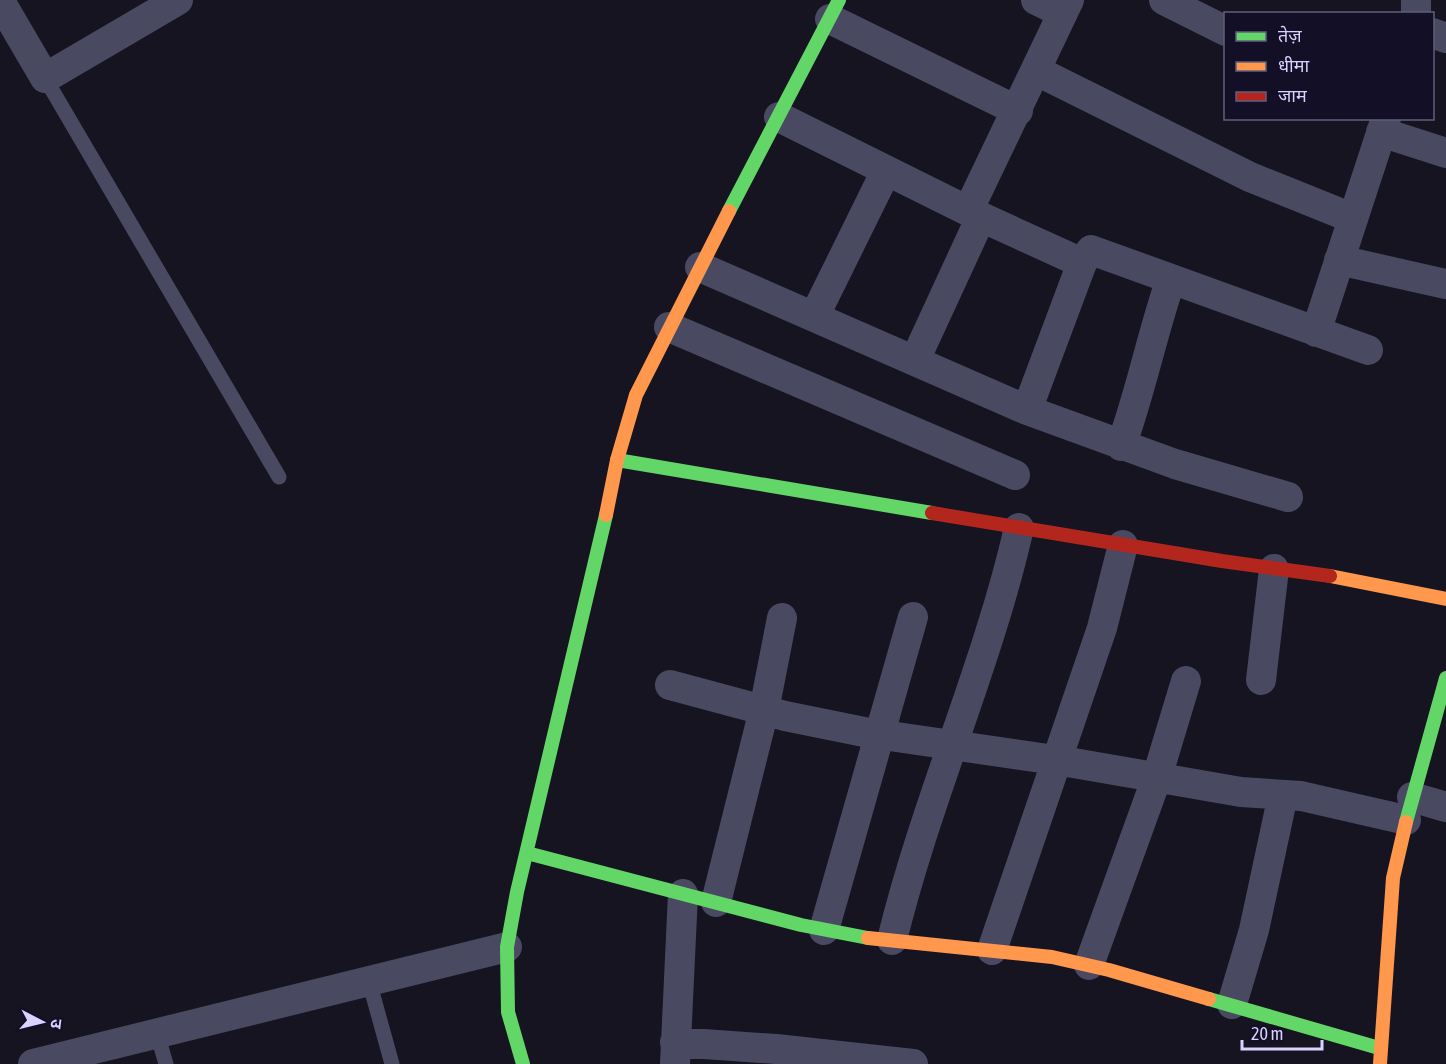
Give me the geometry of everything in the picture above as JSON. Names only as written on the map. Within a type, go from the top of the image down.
[{"type":"street","points":[[0,1],[45,78],[178,0]]},
{"type":"street","points":[[915,360],[1018,111],[1066,7],[1036,0]]},
{"type":"street","points":[[1164,0],[1224,30]]},
{"type":"street","points":[[523,1064],[508,1012],[507,947],[527,853],[594,572],[617,460],[636,395],[700,267],[835,9],[1018,111]]},
{"type":"street","points":[[1037,71],[1250,177],[1352,218]]},
{"type":"street","points":[[779,117],[974,214],[1082,262]]},
{"type":"street","points":[[1316,332],[1384,125],[1446,153]]},
{"type":"street","points":[[815,315],[886,171]]},
{"type":"street","points":[[1027,410],[1082,262],[1091,250],[1368,350]]},
{"type":"street","points":[[1339,260],[1446,284]]},
{"type":"street","points":[[700,267],[815,315],[1027,410],[1121,446],[1288,497]]},
{"type":"street","points":[[1121,446],[1133,412],[1155,326],[1171,279]]},
{"type":"street","points":[[669,327],[1015,475]]},
{"type":"street","points":[[617,460],[1446,599]]},
{"type":"street","points":[[892,940],[905,885],[1002,597],[1019,528]]},
{"type":"street","points":[[992,950],[1102,628],[1123,545]]},
{"type":"street","points":[[1261,680],[1274,569]]},
{"type":"street","points":[[824,930],[913,617]]},
{"type":"street","points":[[716,903],[764,710],[782,618]]},
{"type":"street","points":[[1380,1064],[1379,1048],[1393,878],[1409,808],[1446,678]]},
{"type":"street","points":[[1089,965],[1157,777],[1186,681]]},
{"type":"street","points":[[670,685],[764,710],[881,735],[1056,760],[1241,792],[1409,808],[1446,807]]},
{"type":"street","points":[[1232,1005],[1254,930],[1283,795]]},
{"type":"street","points":[[527,853],[824,930],[892,940],[1052,957],[1089,965],[1379,1048]]},
{"type":"street","points":[[683,894],[675,1053],[776,1049],[913,1064]]},
{"type":"street","points":[[33,1064],[507,947]]},
{"type":"lane","points":[[45,78],[279,477]]},
{"type":"lane","points":[[369,981],[392,1064]]},
{"type":"lane","points":[[157,1034],[166,1064]]},
{"type":"traffic: fast","points":[[729,211],[839,0]]},
{"type":"traffic: fast","points":[[617,460],[932,513]]},
{"type":"traffic: fast","points":[[523,1064],[508,1012],[507,947],[517,892],[606,515]]},
{"type":"traffic: fast","points":[[1406,822],[1446,678]]},
{"type":"traffic: fast","points":[[527,853],[801,925],[868,938]]},
{"type":"traffic: fast","points":[[1209,999],[1379,1048]]},
{"type":"traffic: slow","points":[[606,515],[617,460],[636,395],[729,211]]},
{"type":"traffic: slow","points":[[1330,576],[1446,599]]},
{"type":"traffic: slow","points":[[1380,1064],[1393,878],[1406,822]]},
{"type":"traffic: slow","points":[[868,938],[1052,957],[1109,970],[1209,999]]},
{"type":"traffic: jam","points":[[932,513],[1222,561],[1330,576]]}]
